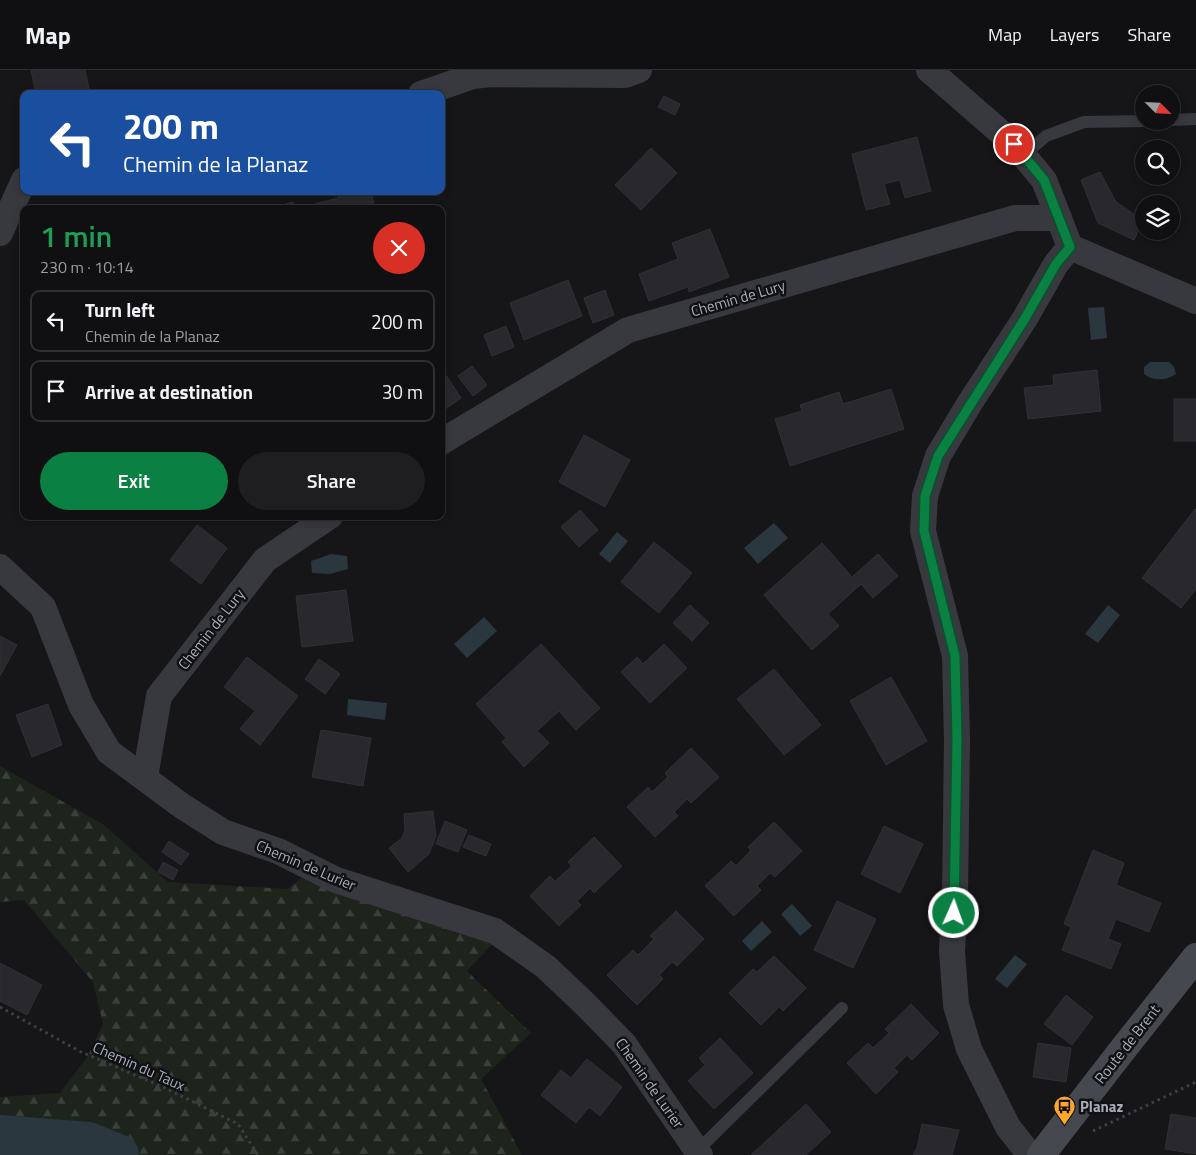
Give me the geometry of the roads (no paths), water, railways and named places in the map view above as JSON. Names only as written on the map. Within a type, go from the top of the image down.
[{"type":"main road","name":"Route de Brent","points":[[1041,1155],[1196,957]]},
{"type":"street","points":[[433,90],[490,72],[625,75],[639,70]]},
{"type":"street","points":[[929,70],[1014,144],[1044,180],[1070,247],[1196,301]]},
{"type":"street","points":[[0,233],[20,189]]},
{"type":"street","name":"Chemin de Lury","points":[[445,440],[628,330],[1015,218],[1059,218]]},
{"type":"street","points":[[1030,1155],[1008,1127],[973,1058],[956,1006],[952,951],[955,894],[957,740],[955,656],[924,531],[925,496],[938,456],[1024,320],[1056,264],[1070,247]]},
{"type":"street","name":"Chemin de Lury","points":[[145,777],[159,696],[264,560],[324,520]]},
{"type":"street","name":"Chemin de Lurier","points":[[0,566],[43,607],[81,705],[109,752],[182,806],[223,832],[278,851],[336,880],[495,931],[546,968],[624,1044],[698,1153]]},
{"type":"lane","points":[[1180,120],[1196,119]]},
{"type":"lane","points":[[1024,156],[1046,136],[1084,122],[1135,121]]},
{"type":"lane","points":[[698,1153],[842,1008]]},
{"type":"waterway","points":[[0,1136],[88,1143],[118,1155]]},
{"type":"place","name":"Planaz","points":[[1064,1125]]}]
